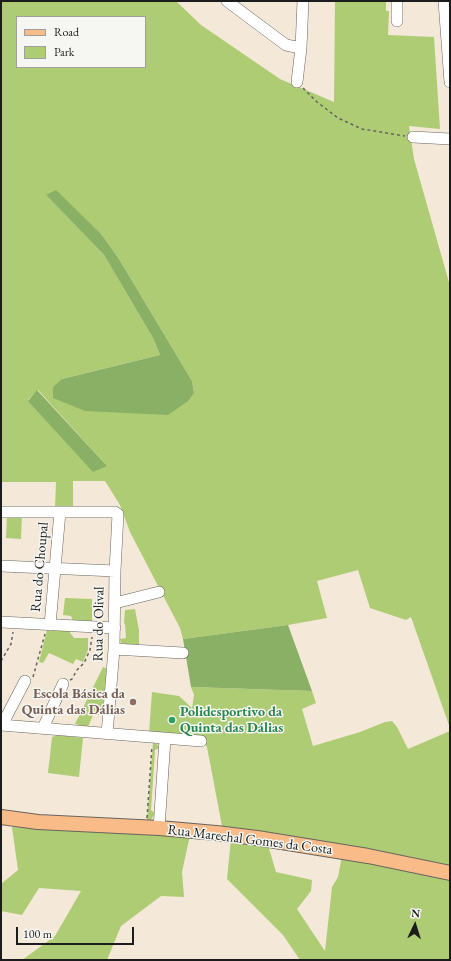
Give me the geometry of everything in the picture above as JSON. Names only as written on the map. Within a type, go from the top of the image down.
[{"type":"main road","name":"Rua Marechal Gomes da Costa","points":[[1,817],[38,822],[216,832],[368,856],[450,873]]},
{"type":"street","points":[[227,1],[236,5],[286,44],[301,48]]},
{"type":"street","points":[[297,82],[301,48],[302,1]]},
{"type":"street","points":[[397,1],[397,21]]},
{"type":"street","points":[[444,1],[450,82]]},
{"type":"street","points":[[413,137],[450,139]]},
{"type":"street","points":[[1,512],[60,512]]},
{"type":"street","name":"Rua do Olival","points":[[60,512],[115,512],[118,514],[115,571],[114,649],[107,734]]},
{"type":"street","name":"Rua do Choupal","points":[[49,625],[56,568],[60,512]]},
{"type":"street","points":[[1,566],[115,571]]},
{"type":"street","points":[[115,602],[159,592]]},
{"type":"street","points":[[1,622],[114,628]]},
{"type":"street","points":[[114,649],[183,653]]},
{"type":"street","points":[[25,681],[2,725],[201,742]]},
{"type":"street","points":[[43,728],[63,684]]},
{"type":"street","points":[[152,828],[165,739]]},
{"type":"path","points":[[297,82],[317,102],[338,118],[362,129],[413,137]]},
{"type":"path","points":[[1,661],[11,644],[16,623]]},
{"type":"path","points":[[25,681],[34,676],[49,625]]},
{"type":"path","points":[[63,684],[72,679],[77,670],[84,663],[90,650],[93,627]]},
{"type":"path","points":[[152,738],[152,828]]},
{"type":"green space","points":[[1,1],[176,1],[201,25],[280,79],[334,102],[335,1],[386,1],[386,11],[389,11],[388,35],[434,37],[440,129],[409,126],[414,159],[450,286],[450,728],[411,617],[406,620],[370,608],[358,570],[317,581],[327,618],[288,625],[183,639],[180,628],[130,532],[120,505],[105,481],[73,481],[73,507],[55,507],[56,482],[1,482]],"holes":[[[46,195],[102,235],[119,259],[192,381],[194,393],[62,379],[160,355],[153,338],[104,255]],[[38,390],[107,466],[28,400]]]},
{"type":"green space","points":[[56,190],[102,235],[119,259],[192,381],[194,393],[188,401],[168,415],[85,411],[53,398],[53,387],[62,379],[160,355],[153,338],[104,255],[46,195]]},
{"type":"green space","points":[[37,390],[107,466],[93,472],[28,401]]},
{"type":"green space","points":[[7,515],[22,515],[21,539],[6,538]]},
{"type":"green space","points":[[65,598],[92,599],[92,622],[73,621],[71,616],[63,615]]},
{"type":"green space","points":[[135,609],[139,630],[139,646],[121,643],[120,639],[126,638],[124,623],[125,610]]},
{"type":"green space","points":[[288,625],[312,691],[191,687],[183,639]]},
{"type":"green space","points":[[47,630],[69,631],[74,638],[88,638],[88,650],[83,662],[76,659],[73,664],[49,653],[43,663],[39,662]]},
{"type":"green space","points":[[103,667],[107,669],[102,715],[93,715],[88,727],[75,724]]},
{"type":"green space","points":[[191,687],[312,691],[316,703],[302,709],[313,746],[392,721],[397,727],[408,749],[450,731],[450,867],[411,857],[222,826],[207,747],[199,737],[149,733],[152,692],[179,696],[192,708],[194,695]]},
{"type":"green space","points":[[58,735],[83,738],[79,777],[48,773],[52,737]]},
{"type":"green space","points":[[153,743],[157,744],[159,748],[155,750],[151,810],[155,813],[151,820],[147,820]]},
{"type":"green space","points":[[12,827],[190,835],[182,872],[184,897],[161,896],[121,926],[107,960],[22,960],[55,936],[81,891],[39,888],[22,915],[1,911],[1,884],[18,870]]},
{"type":"green space","points":[[231,839],[268,845],[276,872],[312,880],[311,891],[297,909],[325,951],[332,887],[338,877],[342,856],[450,878],[450,960],[300,960],[283,935],[227,879]]},
{"type":"place","name":"Escola Básica da Quinta das Dálias","points":[[133,702]]},
{"type":"place","name":"Polidesportivo da Quinta das Dálias","points":[[172,720]]}]
